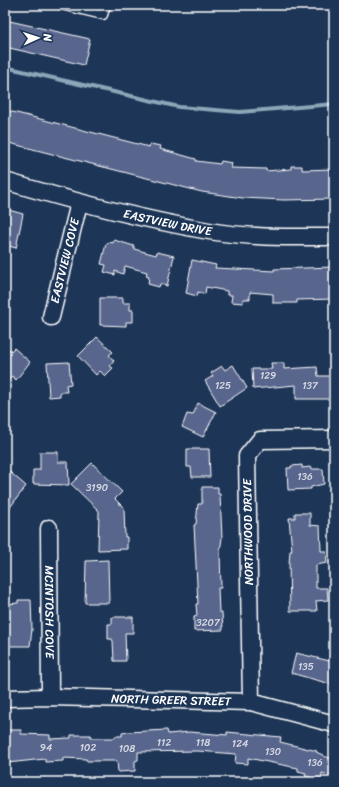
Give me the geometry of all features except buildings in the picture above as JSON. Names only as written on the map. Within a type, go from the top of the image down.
[{"type":"street","name":"EASTVIEW DRIVE","points":[[5,181],[80,204],[210,232],[284,238],[334,237]]},
{"type":"street","name":"EASTVIEW COVE","points":[[51,318],[80,204]]},
{"type":"street","name":"NORTHWOOD DRIVE","points":[[251,702],[247,456],[260,440],[334,439]]},
{"type":"street","name":"MCINTOSH COVE","points":[[49,528],[50,697]]},
{"type":"street","name":"NORTH GREER STREET","points":[[5,698],[50,697],[251,702],[334,724]]},
{"type":"lane","points":[[61,5],[103,15],[106,5]]},
{"type":"waterway","points":[[5,67],[179,107],[240,112],[334,104]]}]
